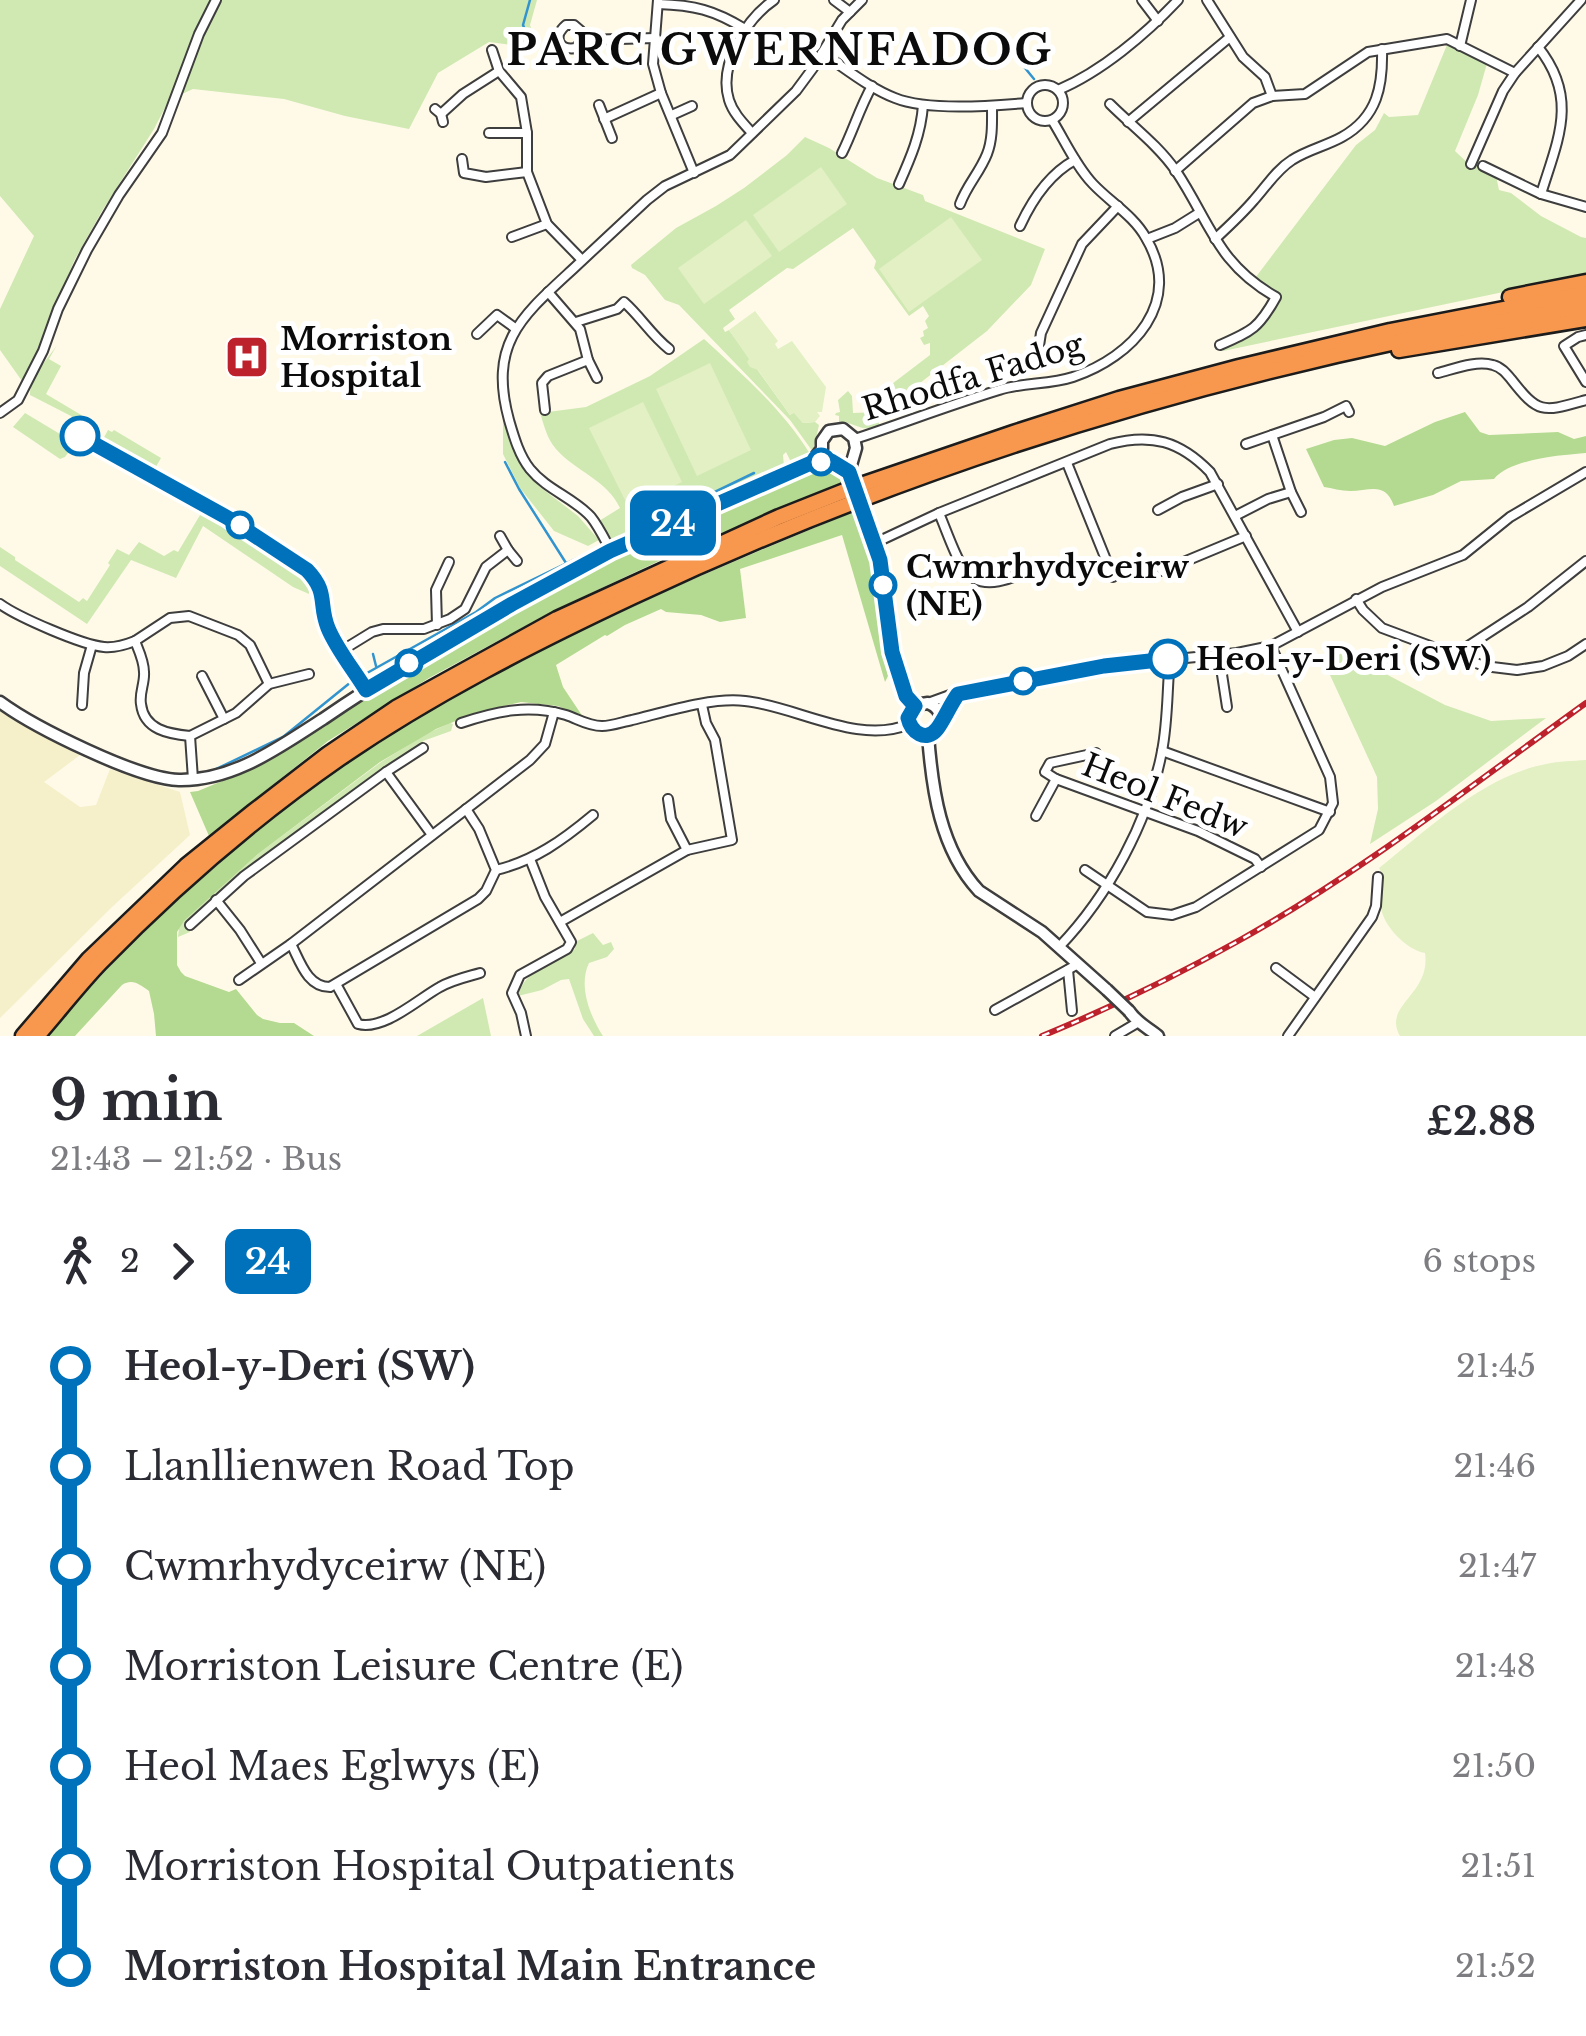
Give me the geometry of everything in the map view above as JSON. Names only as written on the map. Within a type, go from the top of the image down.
[{"type":"highway","points":[[1390,331],[1402,324],[1475,305],[1586,282]]},
{"type":"highway","points":[[23,1036],[89,959],[186,866],[253,812],[396,708],[557,619],[778,517],[1013,432],[1239,367],[1390,331],[1586,292]]},
{"type":"highway","points":[[37,1036],[157,908],[258,820],[340,758],[403,718],[566,628],[685,572],[882,490],[1018,444],[1256,375],[1403,340],[1586,306]]},
{"type":"highway","points":[[1363,350],[1401,350],[1586,319]]},
{"type":"street","points":[[0,413],[18,400],[87,250],[162,133],[216,0]]},
{"type":"street","points":[[752,133],[729,101],[726,81],[745,29],[774,0]]},
{"type":"street","points":[[834,0],[850,12]]},
{"type":"street","points":[[610,551],[590,516],[542,481],[522,456],[508,415],[503,368],[515,328],[530,309],[647,200],[665,186],[730,155],[796,91],[862,0]]},
{"type":"street","points":[[1142,0],[1158,21]]},
{"type":"street","points":[[1058,90],[1082,80],[1158,21],[1178,0]]},
{"type":"street","points":[[1208,0],[1243,57],[1264,77],[1272,96]]},
{"type":"street","points":[[1460,46],[1471,0]]},
{"type":"street","points":[[1472,164],[1503,91],[1580,0]]},
{"type":"street","points":[[694,173],[653,64],[658,2],[701,7],[745,29]]},
{"type":"street","points":[[1128,122],[1230,36]]},
{"type":"street","points":[[582,40],[656,38]]},
{"type":"street","points":[[1175,171],[1253,103],[1272,96],[1305,94],[1353,60],[1382,48],[1447,39],[1515,74]]},
{"type":"street","points":[[1538,47],[1557,75],[1562,92],[1559,135],[1540,194]]},
{"type":"street","points":[[1214,240],[1246,210],[1276,173],[1293,160],[1346,135],[1365,117],[1382,84],[1382,48]]},
{"type":"street","points":[[492,50],[499,71],[521,97],[528,172],[546,224],[582,260]]},
{"type":"street","points":[[822,53],[896,99],[923,105],[1026,103],[1030,91],[1049,85],[1058,90],[1063,104],[1052,120]]},
{"type":"street","points":[[440,115],[463,94],[499,71]]},
{"type":"street","points":[[842,153],[872,86]]},
{"type":"street","points":[[604,118],[661,93]]},
{"type":"street","name":"Rhodfa Fadog","points":[[855,439],[1004,388],[1072,377],[1122,352],[1148,323],[1159,294],[1156,263],[1147,239],[1093,184],[1052,120],[1045,122],[1032,117],[1026,103]]},
{"type":"street","points":[[1110,104],[1175,171],[1220,250],[1252,282],[1281,298],[1249,332],[1220,345]]},
{"type":"street","points":[[599,105],[612,138]]},
{"type":"street","points":[[899,184],[922,127],[923,105]]},
{"type":"street","points":[[672,115],[692,106]]},
{"type":"street","points":[[960,204],[988,153],[992,106]]},
{"type":"street","points":[[489,133],[526,132]]},
{"type":"street","points":[[462,159],[464,173],[486,177],[528,172]]},
{"type":"street","points":[[1020,226],[1049,180],[1076,160]]},
{"type":"street","points":[[1483,166],[1540,194],[1586,207]]},
{"type":"street","points":[[1036,366],[1041,333],[1082,244],[1118,206]]},
{"type":"street","points":[[1147,239],[1199,212]]},
{"type":"street","points":[[512,238],[546,224]]},
{"type":"street","points":[[548,292],[580,329],[597,378]]},
{"type":"street","points":[[576,322],[618,309],[624,302],[652,336],[669,349]]},
{"type":"street","points":[[477,334],[497,316],[515,328]]},
{"type":"street","points":[[1586,335],[1564,346],[1586,382]]},
{"type":"street","points":[[545,410],[542,383],[548,376],[588,360]]},
{"type":"street","points":[[1438,373],[1477,364],[1493,365],[1507,374],[1526,400],[1541,408],[1586,400]]},
{"type":"street","points":[[1246,444],[1346,406],[1349,412]]},
{"type":"street","points":[[811,463],[832,430],[846,430],[855,439],[849,472],[880,560],[892,652],[906,696],[915,706]]},
{"type":"street","points":[[1272,435],[1302,512]]},
{"type":"street","points":[[875,543],[939,512],[1110,444],[1132,438],[1154,440],[1189,452],[1210,472],[1298,632]]},
{"type":"street","points":[[822,449],[849,472]]},
{"type":"street","points":[[0,702],[21,718],[127,766],[176,780],[214,776],[262,758],[412,662],[610,551],[811,463],[846,461],[852,456]]},
{"type":"street","points":[[1067,463],[1112,574],[1099,577]]},
{"type":"street","points":[[958,694],[941,717],[936,732],[916,733],[909,724],[909,714],[915,706],[934,699],[958,694],[1104,666],[1255,651],[1271,646],[1356,599],[1464,555],[1510,518],[1586,472]]},
{"type":"street","points":[[1158,510],[1182,496],[1218,484]]},
{"type":"street","points":[[1235,516],[1291,492]]},
{"type":"street","points":[[939,512],[962,567],[975,579],[992,584],[1037,566]]},
{"type":"street","points":[[500,536],[517,560]]},
{"type":"street","points":[[1162,570],[1246,536]]},
{"type":"street","points":[[341,651],[372,632],[424,629],[465,609],[486,566],[508,550]]},
{"type":"street","points":[[1458,656],[1586,561]]},
{"type":"street","points":[[437,625],[436,590],[449,562]]},
{"type":"street","points":[[1356,599],[1382,628],[1484,666],[1517,670],[1555,662],[1586,644]]},
{"type":"street","points":[[0,604],[16,616],[106,647],[122,646],[170,618],[188,616],[238,635],[250,645],[268,684]]},
{"type":"street","points":[[0,620],[9,610]]},
{"type":"street","points":[[135,640],[144,668],[141,705],[150,724],[166,733],[190,736],[236,713],[268,684],[309,674]]},
{"type":"street","points":[[82,705],[84,673],[92,644]]},
{"type":"street","points":[[1085,870],[1146,912],[1172,916],[1196,906],[1319,830],[1330,812],[1330,778],[1271,646]]},
{"type":"street","points":[[1219,655],[1227,707]]},
{"type":"street","points":[[1060,947],[1106,887],[1144,811],[1162,751],[1170,658]]},
{"type":"street","points":[[202,676],[224,719]]},
{"type":"street","points":[[294,678],[297,689]]},
{"type":"street","points":[[199,693],[208,689]]},
{"type":"street","points":[[72,690],[83,690]]},
{"type":"street","points":[[461,723],[516,709],[541,709],[599,726],[742,700],[850,728],[890,730],[909,724]]},
{"type":"street","points":[[928,703],[941,717]]},
{"type":"street","points":[[560,922],[687,850],[732,840],[716,747],[702,705]]},
{"type":"street","points":[[239,980],[540,752],[554,712]]},
{"type":"street","points":[[928,735],[937,809],[964,872],[979,891],[1060,947],[1073,967],[1107,990],[1137,1023],[1158,1036]]},
{"type":"street","points":[[190,736],[193,779]]},
{"type":"street","points":[[190,925],[244,876],[423,748]]},
{"type":"street","points":[[1162,751],[1330,812]]},
{"type":"street","name":"Heol Fedw","points":[[1096,754],[1050,763],[1045,772],[1198,831],[1255,859],[1261,867]]},
{"type":"street","points":[[386,772],[432,835]]},
{"type":"street","points":[[1036,816],[1056,779]]},
{"type":"street","points":[[668,799],[672,820],[687,850]]},
{"type":"street","points":[[466,809],[480,829],[496,870]]},
{"type":"street","points":[[291,944],[314,984],[336,984],[478,899],[496,870],[530,859],[560,842],[593,815]]},
{"type":"street","points":[[526,1036],[512,993],[516,981],[570,946],[570,938],[545,896],[530,859]]},
{"type":"street","points":[[1288,1036],[1372,917],[1378,876]]},
{"type":"street","points":[[216,900],[261,963]]},
{"type":"street","points":[[995,1010],[1073,967]]},
{"type":"street","points":[[1072,1011],[1073,967]]},
{"type":"street","points":[[1276,968],[1315,997]]},
{"type":"street","points":[[336,984],[361,1026],[374,1025],[404,1010],[443,984],[480,973]]},
{"type":"street","points":[[1115,1036],[1137,1023]]},
{"type":"shaded area","points":[[0,709],[80,755],[44,782],[80,807],[96,805],[110,769],[180,792],[190,835],[0,1018]]},
{"type":"green space","points":[[0,0],[537,0],[530,25],[536,42],[529,47],[489,42],[438,73],[409,129],[284,99],[193,89],[169,100],[74,261],[22,381],[0,350],[0,309],[34,236],[0,196]]},
{"type":"green space","points":[[1449,40],[1488,60],[1455,151],[1472,167],[1476,161],[1483,170],[1495,171],[1499,190],[1511,193],[1541,216],[1586,238],[1586,278],[1570,278],[1223,351],[1220,345],[1249,333],[1276,297],[1252,282],[1356,145],[1375,130],[1384,113],[1389,117],[1418,115]]},
{"type":"green space","points":[[805,137],[877,178],[923,195],[925,201],[1045,249],[1031,285],[987,331],[893,404],[884,390],[930,355],[930,343],[924,345],[920,338],[928,328],[925,321],[929,316],[923,306],[909,316],[874,268],[876,261],[853,228],[793,269],[787,268],[729,310],[735,319],[723,328],[725,332],[729,330],[790,415],[794,412],[803,423],[819,425],[813,452],[790,420],[679,305],[665,300],[645,275],[631,265],[676,228],[744,188]]},
{"type":"green space","points":[[821,167],[847,204],[779,252],[753,215]]},
{"type":"green space","points":[[951,217],[982,260],[909,312],[879,269]]},
{"type":"green space","points":[[746,220],[772,256],[704,304],[678,268]]},
{"type":"green space","points":[[755,311],[778,341],[778,349],[792,341],[826,387],[822,412],[817,412],[820,416],[815,422],[803,423],[794,413],[790,415],[758,370],[750,367],[749,359],[729,330]]},
{"type":"green space","points":[[704,339],[775,408],[810,454],[792,464],[786,452],[784,467],[617,542],[599,521],[620,508],[599,483],[556,449],[540,413],[586,407],[650,376]]},
{"type":"green space","points":[[57,345],[49,359],[61,366],[46,394],[93,422],[87,431],[71,416],[30,395],[36,375]]},
{"type":"green space","points":[[710,363],[751,450],[697,476],[656,389]]},
{"type":"green space","points":[[848,391],[853,413],[878,412],[879,425],[863,428],[839,422],[835,415],[840,412],[838,400]]},
{"type":"green space","points":[[643,402],[682,482],[629,508],[589,428]]},
{"type":"green space","points":[[1465,412],[1480,432],[1489,435],[1558,432],[1574,439],[1586,436],[1586,453],[1524,463],[1494,479],[1461,481],[1433,495],[1394,506],[1381,490],[1324,487],[1306,449],[1352,438],[1385,446]]},
{"type":"green space","points":[[25,413],[75,443],[65,457],[60,459],[13,427]]},
{"type":"green space","points":[[503,420],[517,458],[540,487],[578,516],[599,540],[588,546],[554,531],[520,488],[503,454]]},
{"type":"green space","points":[[108,430],[161,458],[154,470],[102,441]]},
{"type":"green space","points":[[819,468],[835,471],[844,483],[676,553],[557,609],[429,678],[328,741],[209,836],[190,792],[261,765],[481,625],[613,556],[751,493]]},
{"type":"green space","points":[[203,510],[213,512],[301,571],[309,583],[309,594],[203,526],[176,578],[131,560],[87,624],[0,566],[0,547],[79,602],[83,598],[87,601],[117,549],[129,555],[139,542],[164,556],[174,550],[178,552]]},
{"type":"green space","points":[[855,511],[873,572],[888,676],[885,682],[842,535],[740,569],[746,618],[720,622],[661,609],[605,635],[556,665],[563,687],[583,717],[558,706],[521,702],[478,712],[436,729],[380,762],[258,854],[184,921],[177,932],[177,965],[185,976],[229,992],[236,989],[263,1019],[294,1023],[314,1036],[156,1036],[149,991],[130,982],[122,985],[75,1036],[47,1036],[126,950],[212,870],[303,796],[398,728],[460,692],[606,619]]},
{"type":"green space","points":[[1344,652],[1445,705],[1491,721],[1546,718],[1436,801],[1370,844],[1378,809],[1377,777],[1324,662]]},
{"type":"green space","points":[[450,723],[451,731],[423,741],[238,878],[188,922],[190,932],[178,937],[184,921],[258,854],[381,762]]},
{"type":"green space","points":[[1586,760],[1586,1036],[1400,1036],[1397,1016],[1421,979],[1425,953],[1404,942],[1387,923],[1381,908],[1383,878],[1379,868],[1457,806],[1500,780],[1546,764]]},
{"type":"green space","points":[[593,933],[603,945],[611,942],[614,949],[607,957],[589,963],[586,972],[590,1010],[603,1036],[594,1036],[583,1019],[569,979],[518,996],[532,974],[575,949],[575,942]]},
{"type":"green space","points":[[483,998],[491,1036],[417,1036]]},
{"type":"waterway","points":[[530,0],[523,25],[531,45]]},
{"type":"waterway","points":[[1003,41],[1034,79]]},
{"type":"waterway","points":[[505,462],[566,563]]},
{"type":"waterway","points":[[611,542],[754,473]]},
{"type":"waterway","points":[[210,772],[283,737],[351,682],[495,598],[604,545]]},
{"type":"waterway","points":[[373,654],[376,666]]},
{"type":"railway","points":[[1042,1036],[1167,979],[1285,914],[1416,826],[1586,703]]},
{"type":"bus line","name":"24","points":[[80,436],[228,518],[307,570],[322,592],[327,626],[366,690],[610,551],[811,463],[831,461],[849,472],[875,543],[892,652],[906,696],[915,706],[908,718],[916,733],[936,732],[941,717],[958,694],[1104,666],[1168,659]]},
{"type":"place","name":"Morriston Hospital","points":[[247,357]]},
{"type":"place","name":"Cwmrhydyceirw (NE)","points":[[883,585]]},
{"type":"place","name":"Heol-y-Deri (SW)","points":[[1168,659]]},
{"type":"district","name":"PARC GWERNFADOG","points":[[780,50]]}]
